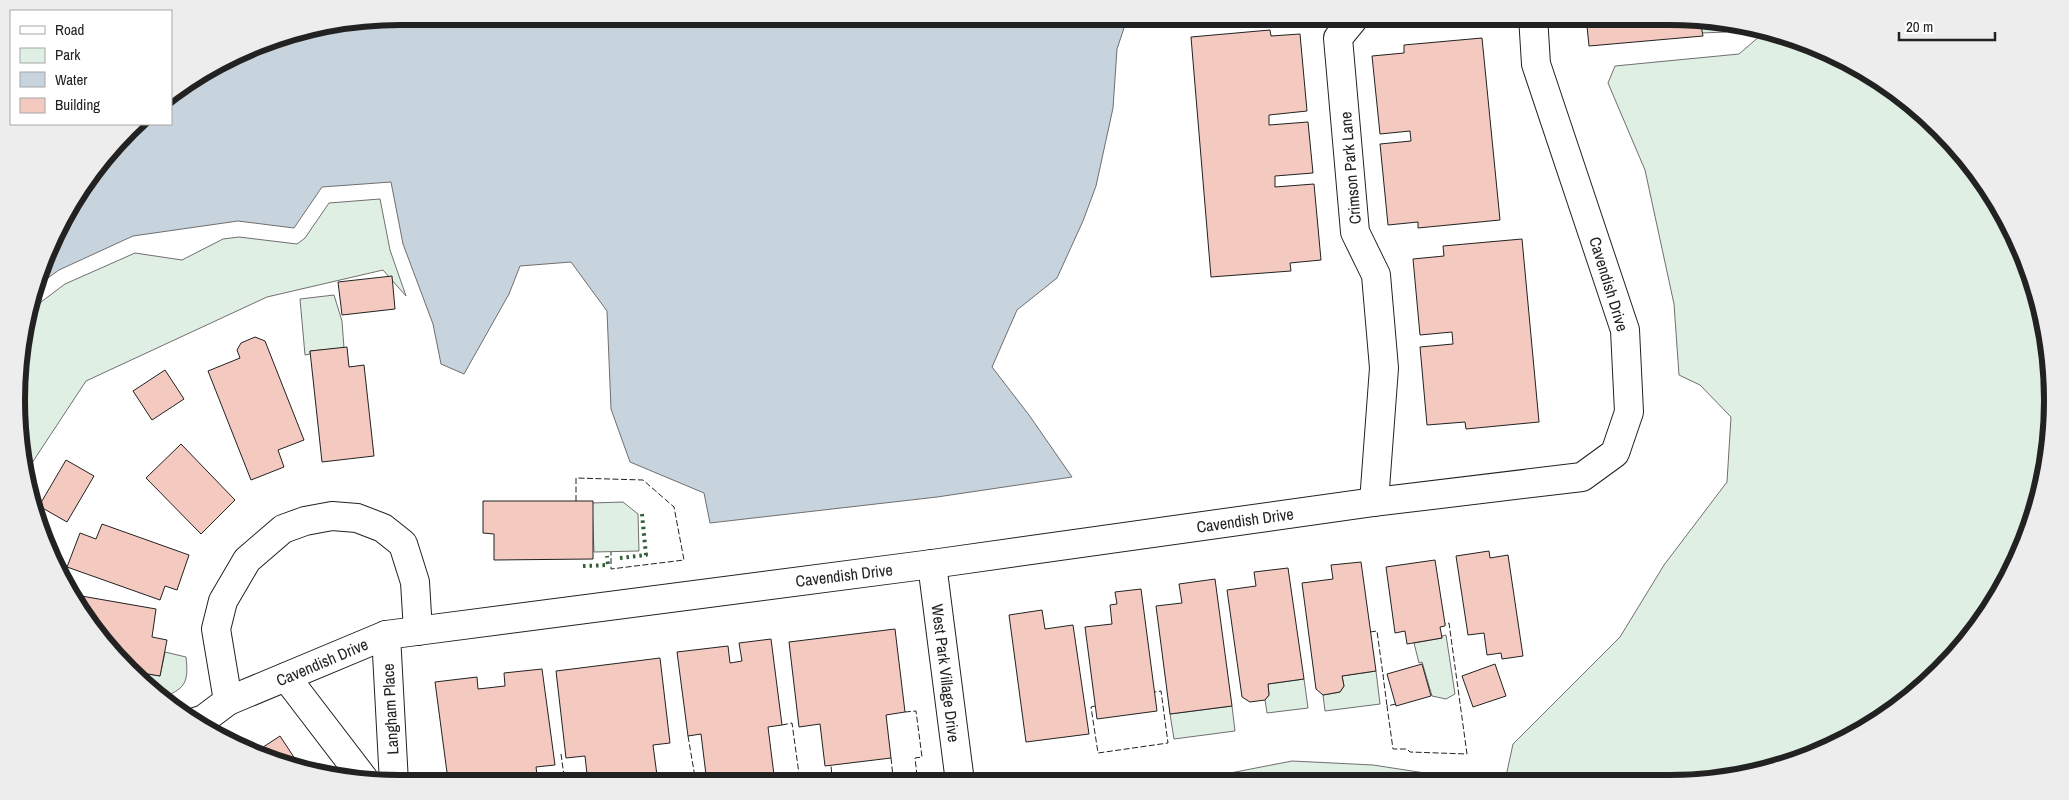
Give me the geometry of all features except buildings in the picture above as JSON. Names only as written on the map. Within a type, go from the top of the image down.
[{"type":"street","name":"Crimson Park Lane","points":[[1349,25],[1338,38],[1355,232],[1376,275],[1384,368],[1374,502]]},
{"type":"street","name":"Cavendish Drive","points":[[203,719],[228,701],[386,635],[932,564],[1374,502],[1582,477],[1615,453],[1629,412],[1625,330],[1536,64],[1534,25]]},
{"type":"street","points":[[228,701],[216,629],[223,601],[247,560],[283,529],[305,521],[332,516],[357,518],[383,528],[403,544],[415,582],[418,631]]},
{"type":"street","name":"West Park Village Drive","points":[[932,564],[959,775]]},
{"type":"street","name":"Langham Place","points":[[386,635],[394,775]]},
{"type":"street","points":[[286,677],[359,773]]},
{"type":"green space","points":[[1701,27],[1727,29],[1726,32],[1701,33]]},
{"type":"green space","points":[[1759,36],[1813,54],[1857,75],[1897,102],[1934,135],[1967,172],[1994,213],[2024,279],[2037,327],[2041,351],[2044,400],[2041,449],[2037,473],[2024,521],[1994,588],[1967,628],[1951,647],[1897,698],[1856,725],[1835,736],[1790,755],[1742,768],[1718,772],[1669,775],[1506,775],[1513,744],[1620,637],[1664,565],[1727,482],[1731,417],[1700,385],[1679,375],[1674,304],[1645,170],[1608,83],[1615,66],[1739,54]]},
{"type":"green space","points":[[380,199],[390,250],[406,296],[383,270],[267,297],[86,381],[31,465],[26,425],[26,375],[28,351],[38,305],[65,284],[135,253],[182,260],[223,239],[239,237],[297,244],[305,238],[329,203]]},
{"type":"green space","points":[[334,295],[342,321],[344,348],[310,351],[310,354],[305,355],[300,299]]},
{"type":"green space","points":[[623,502],[638,514],[639,551],[594,552],[592,503]]},
{"type":"green space","points":[[1446,635],[1455,694],[1446,699],[1432,696],[1422,662],[1419,663],[1414,643],[1442,638],[1442,636]]},
{"type":"green space","points":[[165,652],[186,657],[186,679],[180,688],[168,695],[144,673],[160,676]]},
{"type":"green space","points":[[1376,671],[1380,704],[1325,711],[1323,695],[1340,692],[1344,686],[1342,676]]},
{"type":"green space","points":[[1304,679],[1308,708],[1267,713],[1265,700],[1269,695],[1268,684]]},
{"type":"green space","points":[[1232,706],[1235,731],[1174,739],[1170,714]]},
{"type":"green space","points":[[1292,761],[1373,765],[1438,775],[1220,775]]},
{"type":"water","points":[[400,25],[1125,25],[1117,49],[1113,108],[1096,186],[1083,221],[1057,278],[1017,310],[992,367],[1029,415],[1072,477],[937,497],[710,523],[704,493],[630,462],[611,409],[607,311],[571,262],[520,266],[509,294],[464,374],[441,364],[433,324],[403,244],[391,182],[322,187],[294,228],[238,221],[133,236],[59,270],[45,280],[75,212],[102,172],[146,125],[172,125],[172,102],[212,75],[279,45],[327,32],[351,28]]},
{"type":"hedge","points":[[620,558],[646,555],[642,514]]},
{"type":"hedge","points":[[583,566],[608,565],[607,556]]},
{"type":"fence","points":[[576,501],[576,478],[643,480],[674,507],[684,560],[611,569],[611,552]]},
{"type":"fence","points":[[1396,704],[1387,706],[1393,749],[1407,749],[1410,752],[1467,754],[1449,623],[1445,624]]},
{"type":"fence","points":[[1370,632],[1377,631],[1383,675]]},
{"type":"fence","points":[[1384,675],[1387,706]]},
{"type":"fence","points":[[1095,706],[1091,707],[1098,753],[1168,743],[1161,691],[1155,692]]},
{"type":"fence","points":[[905,712],[916,711],[922,757],[915,758],[917,775]]},
{"type":"fence","points":[[782,725],[792,723],[799,775]]},
{"type":"fence","points":[[688,736],[695,775]]},
{"type":"fence","points":[[561,754],[564,775]]},
{"type":"fence","points":[[891,758],[893,775]]},
{"type":"fence","points":[[831,766],[832,775]]},
{"type":"fence","points":[[442,775],[447,774]]}]
